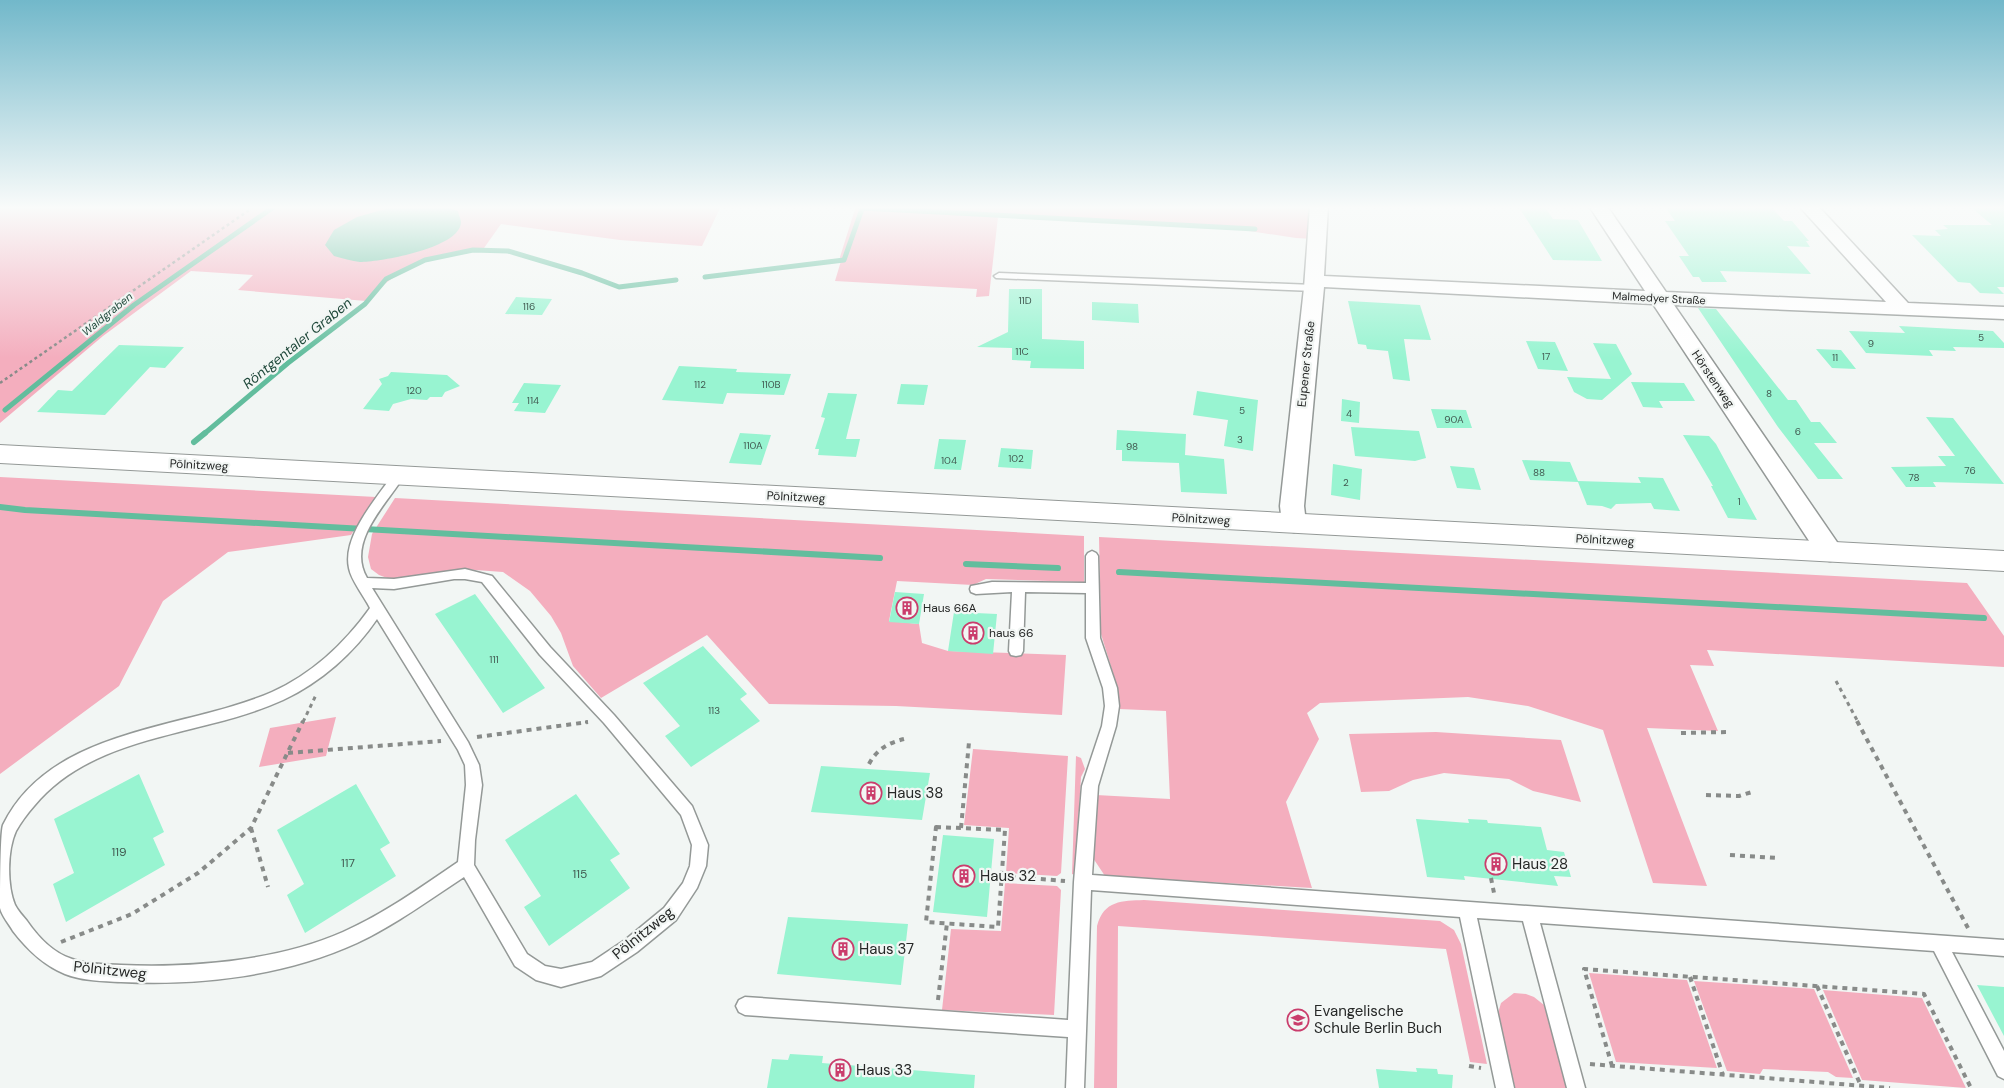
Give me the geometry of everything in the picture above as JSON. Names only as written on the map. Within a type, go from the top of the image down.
[{"type":"street","name":"Eupener Straße","points":[[1294,523],[1292,506],[1316,257]]},
{"type":"street","name":"Hörstenweg","points":[[1632,257],[1830,552]]},
{"type":"street","points":[[1855,257],[1903,308]]},
{"type":"street","name":"Malmedyer Straße","points":[[1314,285],[2004,313]]},
{"type":"street","name":"Pölnitzweg","points":[[0,454],[2004,561]]},
{"type":"lane","points":[[999,276],[1314,285]]},
{"type":"lane","points":[[398,476],[358,536],[354,552],[355,569],[377,608],[463,746],[472,765],[474,786],[467,840],[466,866]]},
{"type":"lane","points":[[1075,1088],[1082,882],[1090,786],[1109,726],[1112,706],[1110,688],[1093,638],[1092,556]]},
{"type":"lane","name":"Pölnitzweg","points":[[362,583],[394,584],[466,574],[478,575],[487,579],[545,651],[609,718],[688,811],[700,846],[698,866],[690,888],[670,914],[631,946],[595,970],[561,978],[542,974],[521,960],[466,866],[365,930],[332,945],[269,962],[142,976],[90,971],[66,966],[41,950],[26,935],[9,909],[1,881],[3,849],[8,830],[28,798],[48,780],[88,757],[150,735],[276,696],[307,679],[332,661],[364,628],[377,608]]},
{"type":"lane","points":[[976,589],[1019,587],[1092,588]]},
{"type":"lane","points":[[1016,651],[1019,587]]},
{"type":"lane","points":[[1082,882],[1530,916],[2004,948]]},
{"type":"lane","points":[[1466,911],[1505,1088]]},
{"type":"lane","points":[[1530,916],[1576,1088]]},
{"type":"lane","points":[[1939,944],[2004,1070]]},
{"type":"lane","points":[[745,1006],[1076,1029]]},
{"type":"path","points":[[0,383],[181,257]]},
{"type":"path","points":[[41,950],[132,914],[198,873],[251,828],[332,661]]},
{"type":"path","points":[[1836,681],[1977,946]]},
{"type":"path","points":[[1681,733],[1718,734],[1727,732]]},
{"type":"path","points":[[869,764],[877,751],[885,745],[904,738]]},
{"type":"path","points":[[961,828],[970,742]]},
{"type":"path","points":[[1706,795],[1739,796],[1752,792]]},
{"type":"path","points":[[936,827],[961,828],[1005,830],[998,927],[926,922],[936,827]]},
{"type":"path","points":[[251,828],[268,887]]},
{"type":"path","points":[[1730,854],[1777,858]]},
{"type":"path","points":[[991,875],[1082,882]]},
{"type":"path","points":[[936,1020],[947,924]]},
{"type":"path","points":[[1612,1066],[1584,969],[1924,994],[1971,1088]]},
{"type":"path","points":[[1690,977],[1723,1075]]},
{"type":"path","points":[[1817,986],[1861,1086]]},
{"type":"path","points":[[1569,1063],[1890,1088]]},
{"type":"shaded area","points":[[0,257],[436,257],[405,270],[378,289],[366,301],[238,290],[253,275],[191,271],[103,336],[0,423]]},
{"type":"shaded area","points":[[337,257],[397,257],[360,262]]},
{"type":"shaded area","points":[[840,257],[993,257],[989,296],[976,297],[977,289],[835,281],[841,261]]},
{"type":"shaded area","points":[[0,477],[376,497],[351,535],[228,552],[163,601],[119,686],[0,774]]},
{"type":"shaded area","points":[[395,498],[1084,536],[1084,582],[986,579],[973,585],[897,581],[889,621],[919,624],[922,643],[948,651],[1066,655],[1062,715],[896,706],[769,704],[707,635],[601,698],[573,666],[561,633],[551,616],[530,591],[503,572],[462,569],[390,579],[379,575],[371,569],[368,557],[372,534]]},
{"type":"shaded area","points":[[1099,537],[1967,583],[2004,636],[2004,667],[1707,650],[1714,666],[1690,665],[1718,731],[1647,728],[1707,886],[1653,883],[1603,730],[1528,706],[1468,697],[1320,703],[1307,713],[1319,739],[1286,802],[1312,888],[1105,876],[1093,858],[1091,848],[1096,795],[1170,799],[1166,711],[1119,709],[1117,686],[1101,634]]},
{"type":"shaded area","points":[[336,717],[326,756],[259,767],[270,728]]},
{"type":"shaded area","points":[[1436,732],[1561,740],[1581,802],[1533,791],[1509,779],[1444,773],[1413,780],[1389,791],[1361,792],[1349,734]]},
{"type":"shaded area","points":[[973,749],[1068,756],[1061,873],[1057,876],[1006,873],[1009,828],[964,825]]},
{"type":"shaded area","points":[[1076,756],[1081,758],[1085,769],[1081,777],[1075,875],[1072,874]]},
{"type":"shaded area","points":[[1005,883],[1057,886],[1061,890],[1054,1015],[942,1010],[951,929],[1001,931]]},
{"type":"shaded area","points":[[1144,900],[1440,921],[1454,930],[1461,944],[1487,1064],[1470,1062],[1446,949],[1118,926],[1117,1088],[1094,1088],[1097,926],[1100,917],[1109,907],[1121,902]]},
{"type":"shaded area","points":[[1589,973],[1687,980],[1717,1068],[1616,1062]]},
{"type":"shaded area","points":[[1694,981],[1814,989],[1853,1078],[1836,1077],[1828,1072],[1763,1069],[1760,1074],[1727,1071]]},
{"type":"shaded area","points":[[1823,990],[1922,998],[1966,1088],[1862,1080]]},
{"type":"shaded area","points":[[1514,993],[1534,997],[1549,1009],[1569,1088],[1515,1088],[1498,1013],[1501,1003]]},
{"type":"building","points":[[1551,257],[1600,257],[1602,261],[1553,260]]},
{"type":"building","points":[[1680,257],[1796,257],[1811,274],[1720,271],[1727,282],[1702,282],[1699,277],[1693,277]]},
{"type":"building","points":[[1933,257],[2004,257],[2004,287],[1997,287],[2004,294],[1980,293],[1970,283],[1958,282]]},
{"type":"building","points":[[1009,289],[1042,289],[1042,339],[1084,341],[1084,369],[1030,368],[1031,361],[1012,360],[1012,348],[977,347],[1008,332]]},
{"type":"building","points":[[516,297],[552,299],[542,315],[505,314]]},
{"type":"building","points":[[1348,301],[1420,305],[1431,340],[1404,339],[1410,381],[1393,379],[1388,351],[1367,349],[1366,345],[1358,344]]},
{"type":"building","points":[[1092,302],[1138,304],[1139,323],[1092,320]]},
{"type":"building","points":[[1698,308],[1716,309],[1788,400],[1796,400],[1811,422],[1820,422],[1837,443],[1814,443],[1843,479],[1818,479],[1778,427]]},
{"type":"building","points":[[1899,326],[1993,331],[2004,343],[2004,348],[1953,347],[1956,351],[1929,350],[1933,356],[1866,353],[1849,331],[1905,333]]},
{"type":"building","points":[[1526,341],[1555,342],[1568,371],[1538,369]]},
{"type":"building","points":[[1593,343],[1616,344],[1632,374],[1602,400],[1587,399],[1574,392],[1567,377],[1611,379]]},
{"type":"building","points":[[119,345],[184,347],[165,368],[150,367],[105,415],[37,412],[58,390],[72,391]]},
{"type":"building","points":[[1816,349],[1841,350],[1856,369],[1832,368]]},
{"type":"building","points":[[679,366],[737,369],[736,372],[791,374],[784,395],[727,393],[723,404],[662,400]]},
{"type":"building","points":[[391,372],[447,375],[460,386],[445,392],[442,397],[430,397],[427,400],[411,399],[393,404],[389,411],[363,409],[382,384],[379,379],[388,376]]},
{"type":"building","points":[[1631,382],[1684,383],[1695,401],[1659,401],[1663,408],[1643,407]]},
{"type":"building","points":[[524,383],[561,385],[545,413],[514,411],[519,403],[512,403]]},
{"type":"building","points":[[901,384],[928,385],[924,405],[897,404]]},
{"type":"building","points":[[1197,391],[1258,400],[1253,451],[1224,446],[1228,420],[1193,415]]},
{"type":"building","points":[[828,393],[857,394],[846,439],[860,439],[856,457],[818,455],[819,449],[815,449],[825,418],[821,417]]},
{"type":"building","points":[[1342,399],[1360,402],[1359,423],[1341,421]]},
{"type":"building","points":[[1431,409],[1466,410],[1472,428],[1437,428]]},
{"type":"building","points":[[1926,417],[1953,418],[2004,484],[1933,482],[1936,487],[1906,487],[1891,467],[1946,466],[1938,456],[1955,456]]},
{"type":"building","points":[[1351,427],[1419,431],[1426,458],[1415,461],[1355,456]]},
{"type":"building","points":[[1117,430],[1186,434],[1185,455],[1224,459],[1227,494],[1181,492],[1179,463],[1122,461],[1122,450],[1116,450]]},
{"type":"building","points":[[740,433],[771,435],[761,465],[729,463]]},
{"type":"building","points":[[1683,435],[1709,436],[1716,444],[1757,520],[1728,518],[1711,486],[1713,486]]},
{"type":"building","points":[[939,439],[966,440],[961,470],[934,469]]},
{"type":"building","points":[[1001,448],[1033,450],[1031,469],[998,467]]},
{"type":"building","points":[[1522,460],[1570,462],[1578,481],[1641,483],[1638,477],[1663,478],[1680,511],[1654,509],[1651,503],[1616,504],[1611,509],[1587,505],[1578,482],[1530,480]]},
{"type":"building","points":[[1333,464],[1362,469],[1360,500],[1331,495]]},
{"type":"building","points":[[1450,466],[1474,468],[1481,490],[1457,488]]},
{"type":"building","name":"Haus 66A","points":[[895,592],[924,594],[919,624],[889,622]]},
{"type":"building","points":[[475,594],[545,688],[503,713],[435,614]]},
{"type":"building","name":"haus 66","points":[[954,612],[997,614],[993,654],[948,651]]},
{"type":"building","points":[[703,646],[747,694],[740,699],[760,721],[691,767],[665,736],[680,726],[643,683]]},
{"type":"building","name":"Haus 38","points":[[821,766],[930,773],[922,820],[811,812]]},
{"type":"building","points":[[139,774],[164,832],[153,838],[165,865],[66,922],[53,884],[74,873],[54,819]]},
{"type":"building","points":[[356,784],[390,843],[380,849],[396,876],[305,933],[287,895],[304,884],[277,830]]},
{"type":"building","points":[[576,794],[620,854],[610,860],[630,888],[549,946],[524,907],[541,896],[505,840]]},
{"type":"building","name":"Haus 28","points":[[1416,819],[1469,823],[1468,819],[1487,820],[1488,823],[1541,827],[1547,850],[1564,852],[1571,877],[1554,876],[1558,886],[1464,876],[1465,880],[1427,877]]},
{"type":"building","name":"Haus 32","points":[[943,835],[994,839],[987,917],[933,912]]},
{"type":"building","name":"Haus 37","points":[[788,917],[908,924],[901,985],[777,974]]},
{"type":"building","points":[[1977,985],[2004,987],[2004,1036]]},
{"type":"building","name":"Haus 33","points":[[790,1054],[823,1056],[822,1063],[975,1075],[974,1088],[767,1088],[772,1059],[788,1060]]},
{"type":"building","points":[[1416,1068],[1437,1069],[1438,1074],[1453,1075],[1452,1088],[1379,1088],[1376,1069],[1417,1072]]},
{"type":"waterway","name":"Waldgraben","points":[[5,410],[134,305],[203,257]]},
{"type":"waterway","name":"Röntgentaler Graben","points":[[204,434],[288,363],[365,304],[386,279],[425,260],[440,257]]},
{"type":"waterway","name":"Röntgentaler Graben","points":[[527,257],[582,273],[619,287],[676,280]]},
{"type":"waterway","name":"Röntgentaler Graben","points":[[705,277],[844,260],[845,257]]},
{"type":"waterway","name":"Röntgentaler Graben","points":[[194,442],[205,433]]},
{"type":"waterway","points":[[0,507],[25,510],[880,558]]},
{"type":"waterway","points":[[966,564],[1058,568]]},
{"type":"waterway","points":[[1119,572],[1984,618]]},
{"type":"place","name":"Haus 66A","points":[[907,608]]},
{"type":"place","name":"haus 66","points":[[973,633]]},
{"type":"place","name":"Haus 38","points":[[871,793]]},
{"type":"place","name":"Haus 28","points":[[1496,864]]},
{"type":"place","name":"Haus 32","points":[[964,876]]},
{"type":"place","name":"Haus 37","points":[[843,949]]},
{"type":"place","name":"Evangelische Schule Berlin Buch","points":[[1298,1020]]},
{"type":"place","name":"Haus 33","points":[[840,1070]]}]
